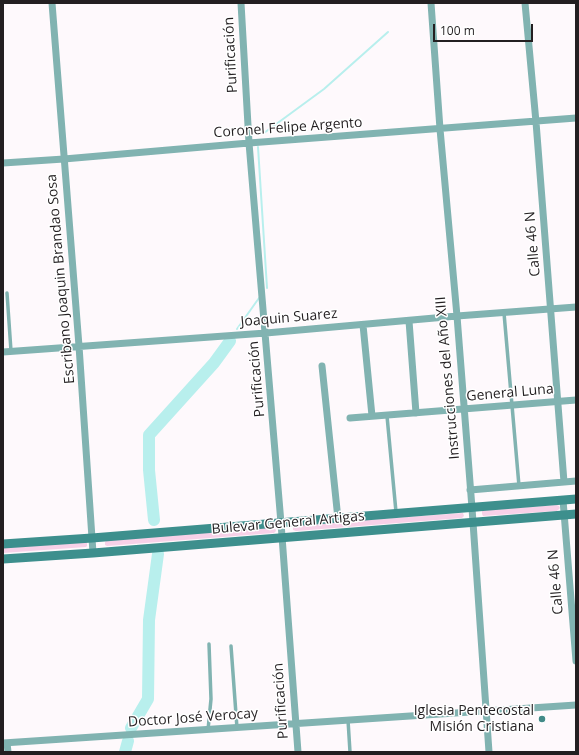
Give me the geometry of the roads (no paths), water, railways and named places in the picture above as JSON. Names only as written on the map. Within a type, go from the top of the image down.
[{"type":"street","name":"Escribano Joaquin Brandao Sosa","points":[[52,3],[79,346],[93,553]]},
{"type":"street","name":"Purificación","points":[[241,3],[249,143],[266,333],[298,752]]},
{"type":"street","name":"Instrucciones del Año XIII","points":[[431,3],[440,129],[472,508],[489,752]]},
{"type":"street","name":"Calle 46 N","points":[[525,3],[536,122],[564,482]]},
{"type":"street","name":"Coronel Felipe Argento","points":[[3,163],[576,118]]},
{"type":"street","name":"Joaquin Suarez","points":[[3,352],[266,333],[576,307]]},
{"type":"street","points":[[409,320],[416,413]]},
{"type":"street","points":[[363,325],[372,416]]},
{"type":"street","points":[[322,366],[338,518]]},
{"type":"street","name":"General Luna","points":[[350,418],[576,400]]},
{"type":"street","points":[[470,490],[576,482]]},
{"type":"street","name":"Bulevar General Artigas","points":[[3,544],[576,499]]},
{"type":"street","name":"Calle 46 N","points":[[563,500],[576,661]]},
{"type":"street","name":"Bulevar General Artigas","points":[[3,559],[576,514]]},
{"type":"street","name":"Doctor José Verocay","points":[[5,743],[576,705]]},
{"type":"street","points":[[5,743],[8,752]]},
{"type":"lane","points":[[7,294],[11,351]]},
{"type":"lane","points":[[504,312],[519,486]]},
{"type":"lane","points":[[386,416],[396,514]]},
{"type":"lane","points":[[208,644],[211,699],[208,730]]},
{"type":"lane","points":[[231,646],[237,728]]},
{"type":"lane","points":[[348,720],[350,752]]},
{"type":"waterway","points":[[264,133],[324,89],[388,32]]},
{"type":"waterway","points":[[258,147],[267,288]]},
{"type":"waterway","points":[[237,329],[259,298]]},
{"type":"waterway","points":[[154,520],[149,470],[149,435],[214,363],[230,341]]},
{"type":"waterway","points":[[131,728],[148,699],[149,620],[158,554]]},
{"type":"waterway","points":[[125,752],[128,741]]},
{"type":"place","name":"Iglesia Pentecostal Misión Cristiana","points":[[542,719]]}]
